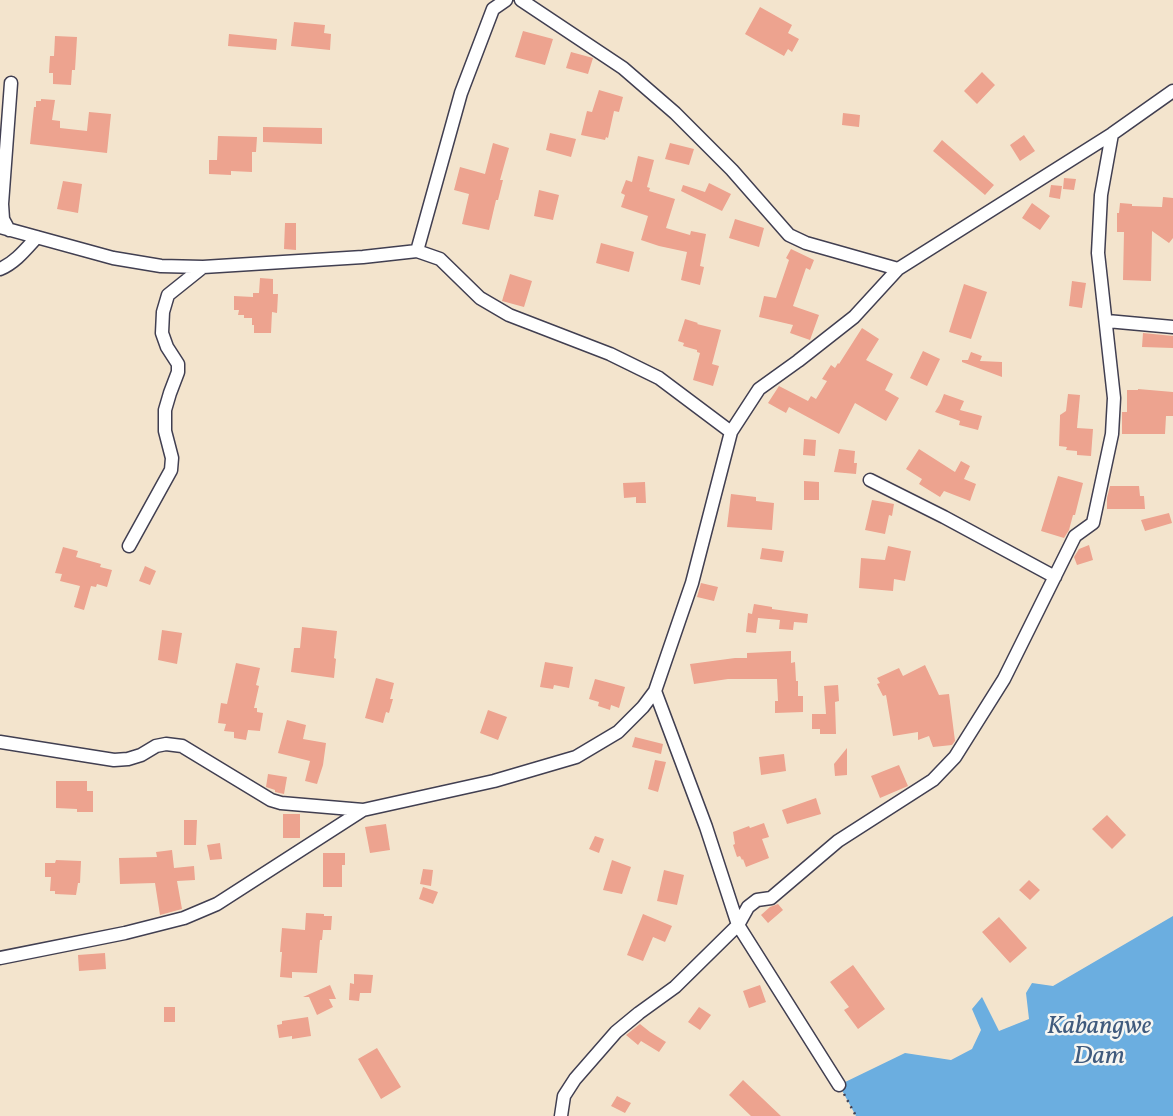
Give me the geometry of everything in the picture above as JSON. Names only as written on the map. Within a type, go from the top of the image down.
[{"type":"street","points":[[417,251],[461,93],[493,9],[506,0]]},
{"type":"street","points":[[521,0],[623,68],[732,170],[789,235],[806,243],[898,269]]},
{"type":"street","points":[[11,83],[2,204],[5,229],[113,258],[161,266],[203,267],[417,251],[440,259],[481,298],[509,315],[610,354],[659,378],[731,432]]},
{"type":"street","points":[[0,742],[114,760],[141,755],[156,746],[182,746],[271,800],[363,810],[494,781],[576,757],[618,732],[655,691],[692,583],[731,432],[759,390],[853,317],[898,269],[1112,134],[1173,91]]},
{"type":"street","points":[[561,1116],[564,1096],[569,1087],[616,1032],[675,987],[738,925],[748,907],[757,900],[771,898],[838,841],[933,780],[955,757],[1004,679],[1075,536],[1093,523],[1112,434],[1114,398],[1098,253],[1101,195],[1112,134]]},
{"type":"street","points":[[0,269],[5,268],[37,237]]},
{"type":"street","points":[[130,546],[171,470],[172,458],[164,431],[165,411],[178,372],[178,364],[162,333],[163,312],[168,295],[203,267]]},
{"type":"street","points":[[1107,321],[1173,327]]},
{"type":"street","points":[[870,480],[1055,577]]},
{"type":"street","points":[[655,691],[706,827],[738,925],[839,1085]]},
{"type":"street","points":[[0,958],[125,933],[184,918],[217,904],[363,810]]},
{"type":"path","points":[[839,1085],[856,1116]]},
{"type":"water","name":"Kabangwe Dam","points":[[1173,916],[1173,1116],[856,1116],[839,1085],[905,1053],[951,1060],[972,1049],[981,1030],[972,1009],[982,997],[999,1031],[1029,1019],[1026,993],[1032,983],[1053,986]]},
{"type":"building","points":[[760,7],[792,25],[788,33],[799,39],[792,52],[788,49],[784,56],[745,34]]},
{"type":"building","points":[[294,22],[325,25],[324,33],[331,34],[330,50],[291,46]]},
{"type":"building","points":[[523,31],[553,39],[545,65],[515,57]]},
{"type":"building","points":[[229,34],[277,39],[276,50],[228,46]]},
{"type":"building","points":[[55,36],[77,37],[75,70],[72,70],[71,85],[53,84],[53,73],[49,73],[50,56],[54,56]]},
{"type":"building","points":[[571,52],[593,58],[588,74],[566,68]]},
{"type":"building","points":[[982,72],[995,85],[977,104],[964,91]]},
{"type":"building","points":[[599,90],[623,97],[619,112],[614,111],[608,138],[605,140],[581,135],[587,111],[592,112]]},
{"type":"building","points":[[55,100],[52,120],[60,121],[60,128],[87,131],[89,112],[111,114],[107,153],[30,144],[34,107],[36,101]]},
{"type":"building","points":[[843,113],[860,115],[859,127],[842,125]]},
{"type":"building","points":[[263,127],[322,128],[322,144],[263,142]]},
{"type":"building","points":[[550,133],[576,139],[571,157],[546,150]]},
{"type":"building","points":[[1024,135],[1035,151],[1020,161],[1010,145]]},
{"type":"building","points":[[218,136],[257,137],[256,152],[252,152],[252,172],[209,174],[209,160],[217,160]]},
{"type":"building","points":[[942,140],[994,185],[985,195],[933,151]]},
{"type":"building","points":[[493,143],[509,148],[489,230],[462,224],[469,194],[454,190],[460,167],[485,174]]},
{"type":"building","points":[[670,143],[694,149],[689,165],[665,159]]},
{"type":"building","points":[[638,156],[654,160],[647,187],[650,188],[649,191],[675,199],[666,228],[690,235],[691,231],[706,234],[700,266],[704,267],[700,285],[681,280],[687,252],[641,240],[648,216],[621,207],[625,195],[621,193],[626,180],[632,182]]},
{"type":"building","points":[[1064,178],[1076,179],[1074,190],[1063,189]]},
{"type":"building","points":[[63,181],[82,184],[78,213],[57,209]]},
{"type":"building","points":[[709,183],[731,194],[722,211],[681,191],[683,185],[705,192]]},
{"type":"building","points":[[1051,185],[1062,186],[1060,199],[1049,197]]},
{"type":"building","points":[[539,190],[559,195],[553,220],[534,216]]},
{"type":"building","points":[[1163,197],[1173,198],[1173,238],[1169,243],[1152,231],[1151,281],[1123,280],[1124,232],[1117,232],[1120,203],[1162,207]]},
{"type":"building","points":[[1032,203],[1050,216],[1040,230],[1022,218]]},
{"type":"building","points":[[735,219],[764,228],[759,247],[729,238]]},
{"type":"building","points":[[285,223],[296,223],[296,250],[284,249]]},
{"type":"building","points":[[601,243],[634,252],[629,272],[596,263]]},
{"type":"building","points":[[791,249],[814,260],[810,270],[806,268],[793,306],[819,315],[810,340],[790,333],[793,325],[759,317],[764,296],[776,298],[789,260],[786,258]]},
{"type":"building","points":[[510,274],[532,281],[524,307],[502,301]]},
{"type":"building","points":[[260,278],[273,279],[273,294],[278,294],[277,313],[272,312],[271,333],[254,333],[252,318],[244,318],[244,315],[238,315],[239,310],[234,310],[234,296],[253,297],[253,293],[259,293]]},
{"type":"building","points":[[1072,281],[1086,283],[1082,308],[1069,306]]},
{"type":"building","points":[[964,284],[987,292],[971,339],[949,332]]},
{"type":"building","points":[[685,319],[721,330],[712,364],[719,366],[713,386],[693,380],[700,353],[678,341]]},
{"type":"building","points":[[862,328],[879,339],[866,360],[893,374],[885,390],[899,398],[886,421],[855,403],[839,434],[789,407],[786,413],[768,403],[779,386],[808,401],[811,396],[816,399],[827,381],[822,379],[831,365],[835,368],[839,364]]},
{"type":"building","points":[[1143,333],[1173,336],[1173,348],[1142,347]]},
{"type":"building","points":[[923,351],[940,359],[927,386],[910,378]]},
{"type":"building","points":[[971,352],[982,356],[980,361],[1002,362],[1002,377],[962,362],[968,360]]},
{"type":"building","points":[[1127,390],[1173,392],[1173,416],[1166,416],[1165,434],[1122,434],[1122,412],[1127,412]]},
{"type":"building","points":[[944,394],[964,401],[960,410],[982,416],[978,430],[959,425],[960,421],[935,412]]},
{"type":"building","points":[[1068,394],[1080,395],[1077,428],[1093,429],[1091,456],[1077,455],[1077,451],[1059,446],[1060,415],[1066,411]]},
{"type":"building","points":[[804,439],[816,440],[815,456],[803,455]]},
{"type":"building","points":[[839,449],[855,451],[856,474],[834,472]]},
{"type":"building","points":[[919,449],[955,472],[961,461],[970,466],[964,479],[976,484],[970,501],[944,491],[940,497],[919,484],[922,479],[906,469]]},
{"type":"building","points":[[1058,476],[1083,483],[1075,515],[1064,538],[1041,531]]},
{"type":"building","points":[[804,481],[819,482],[819,500],[804,500]]},
{"type":"building","points":[[645,482],[646,503],[636,503],[636,497],[624,498],[623,483]]},
{"type":"building","points":[[1110,486],[1139,486],[1140,496],[1144,496],[1145,509],[1107,509]]},
{"type":"building","points":[[731,494],[756,497],[756,501],[774,503],[772,530],[727,527]]},
{"type":"building","points":[[872,500],[894,504],[885,534],[865,530]]},
{"type":"building","points":[[1169,513],[1172,523],[1145,531],[1141,520]]},
{"type":"building","points":[[1089,545],[1093,560],[1077,565],[1074,557],[1079,549]]},
{"type":"building","points":[[888,546],[911,551],[905,581],[894,579],[893,591],[859,588],[861,558],[885,560]]},
{"type":"building","points":[[63,547],[78,551],[76,557],[112,570],[107,587],[97,584],[96,587],[91,586],[84,610],[74,607],[80,586],[60,581],[62,574],[55,573]]},
{"type":"building","points":[[762,548],[784,551],[782,562],[760,559]]},
{"type":"building","points":[[145,566],[156,571],[150,585],[139,581]]},
{"type":"building","points":[[701,583],[718,587],[714,601],[697,597]]},
{"type":"building","points":[[754,604],[808,614],[807,623],[794,622],[793,630],[779,629],[780,620],[758,618],[756,633],[746,632],[748,613],[752,614]]},
{"type":"building","points":[[302,627],[337,631],[334,678],[291,672],[294,648],[300,648]]},
{"type":"building","points":[[162,630],[182,633],[177,664],[158,660]]},
{"type":"building","points":[[791,651],[791,663],[795,662],[798,681],[798,696],[803,696],[803,712],[775,713],[775,701],[778,701],[777,679],[728,679],[694,684],[690,664],[747,658],[747,653]]},
{"type":"building","points":[[545,662],[573,667],[569,688],[554,685],[553,689],[540,687]]},
{"type":"building","points":[[236,663],[260,668],[254,708],[263,713],[260,731],[248,730],[246,740],[234,738],[234,732],[224,731],[226,724],[218,723],[221,703],[227,704]]},
{"type":"building","points":[[925,665],[939,695],[949,694],[955,741],[952,745],[933,747],[929,736],[918,740],[918,732],[893,736],[886,695],[883,696],[877,678],[899,668],[903,676]]},
{"type":"building","points":[[376,678],[394,683],[390,699],[393,699],[383,723],[365,718]]},
{"type":"building","points":[[595,679],[625,687],[619,708],[611,705],[610,710],[589,699]]},
{"type":"building","points":[[838,685],[839,701],[835,702],[836,734],[820,734],[820,729],[812,729],[812,714],[826,714],[824,686]]},
{"type":"building","points":[[488,710],[507,717],[498,740],[480,733]]},
{"type":"building","points":[[287,720],[306,725],[303,739],[326,743],[317,784],[305,781],[310,761],[278,753]]},
{"type":"building","points":[[635,737],[663,744],[661,754],[632,747]]},
{"type":"building","points":[[847,748],[847,775],[835,776],[834,764]]},
{"type":"building","points":[[784,754],[786,771],[761,775],[759,757]]},
{"type":"building","points":[[655,760],[666,762],[658,792],[648,789]]},
{"type":"building","points":[[899,765],[908,786],[880,798],[871,776]]},
{"type":"building","points":[[268,774],[287,777],[284,794],[266,787]]},
{"type":"building","points":[[56,781],[87,781],[87,791],[93,791],[93,812],[56,808]]},
{"type":"building","points":[[816,798],[821,814],[787,824],[782,810]]},
{"type":"building","points":[[283,814],[300,814],[300,838],[283,838]]},
{"type":"building","points":[[1107,815],[1126,835],[1112,849],[1092,829]]},
{"type":"building","points":[[184,820],[197,820],[196,845],[184,845]]},
{"type":"building","points":[[764,823],[769,837],[762,839],[769,858],[746,867],[743,859],[737,857],[733,832]]},
{"type":"building","points":[[386,824],[390,850],[370,853],[365,827]]},
{"type":"building","points":[[595,836],[604,839],[599,853],[589,849]]},
{"type":"building","points":[[220,843],[222,859],[210,860],[207,845]]},
{"type":"building","points":[[172,850],[174,868],[194,866],[195,880],[177,881],[182,909],[160,915],[155,883],[120,884],[119,858],[157,857],[156,852]]},
{"type":"building","points":[[323,853],[345,853],[342,887],[323,887]]},
{"type":"building","points":[[56,860],[81,861],[80,883],[76,895],[55,894],[55,891],[50,891],[51,877],[45,877],[45,863],[55,863]]},
{"type":"building","points":[[612,860],[631,867],[622,894],[603,890]]},
{"type":"building","points":[[423,869],[433,870],[431,886],[420,884]]},
{"type":"building","points":[[664,870],[684,875],[677,905],[657,901]]},
{"type":"building","points":[[1029,880],[1040,890],[1030,900],[1019,890]]},
{"type":"building","points":[[423,887],[438,892],[433,904],[419,899]]},
{"type":"building","points":[[778,904],[783,910],[768,923],[761,915]]},
{"type":"building","points":[[306,913],[332,916],[331,930],[323,930],[320,940],[317,973],[292,972],[292,978],[280,977],[282,928],[305,930]]},
{"type":"building","points":[[643,914],[672,926],[665,942],[653,937],[643,961],[627,955]]},
{"type":"building","points":[[999,917],[1027,948],[1010,963],[982,932]]},
{"type":"building","points":[[105,953],[106,969],[79,971],[78,955]]},
{"type":"building","points":[[853,965],[885,1009],[858,1029],[844,1010],[849,1007],[830,982]]},
{"type":"building","points":[[354,974],[373,975],[371,993],[360,993],[359,1001],[349,1000],[350,983],[354,984]]},
{"type":"building","points":[[330,985],[336,999],[329,999],[333,1007],[317,1015],[309,997],[303,997]]},
{"type":"building","points":[[760,985],[766,1002],[749,1008],[743,991]]},
{"type":"building","points":[[164,1007],[175,1007],[175,1022],[164,1022]]},
{"type":"building","points":[[699,1007],[711,1015],[700,1030],[688,1022]]},
{"type":"building","points":[[308,1017],[311,1036],[279,1038],[277,1025],[282,1024],[282,1021]]},
{"type":"building","points":[[640,1024],[666,1042],[659,1052],[641,1041],[638,1045],[626,1035]]},
{"type":"building","points":[[377,1048],[401,1087],[381,1099],[358,1059]]},
{"type":"building","points":[[743,1080],[781,1116],[751,1116],[729,1095]]},
{"type":"building","points":[[617,1096],[631,1103],[625,1113],[611,1106]]}]
